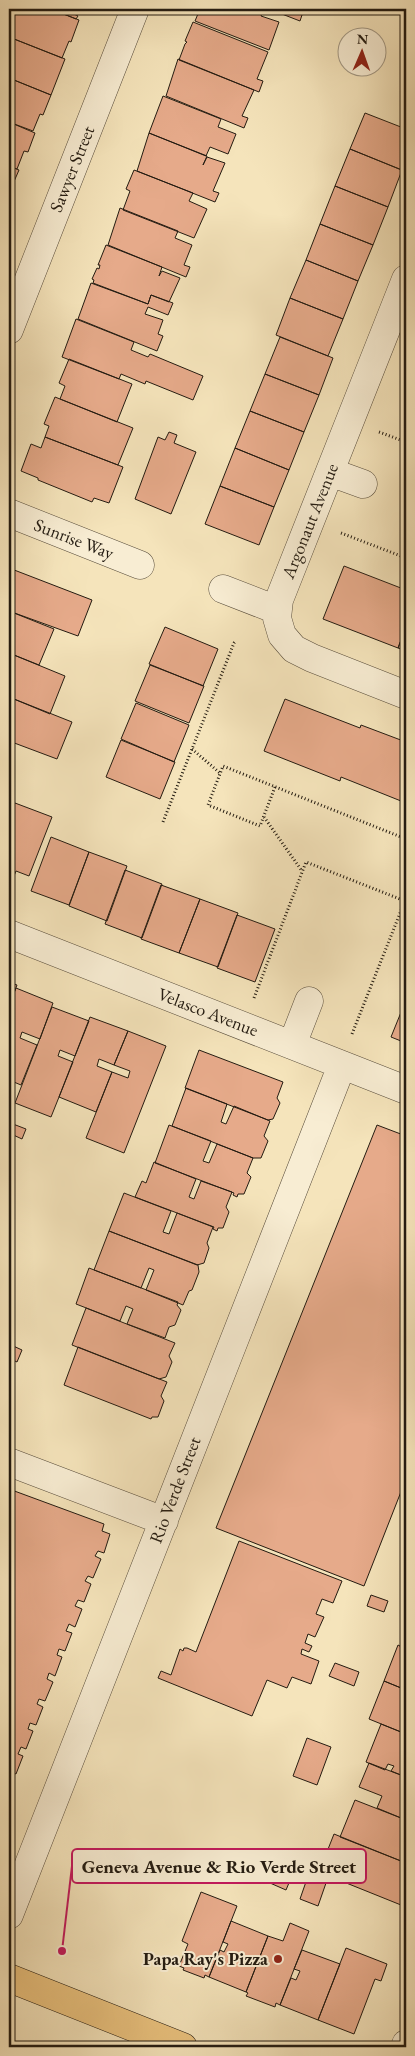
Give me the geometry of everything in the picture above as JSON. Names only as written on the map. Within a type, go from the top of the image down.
[{"type":"main road","points":[[9,1978],[184,2047]]},
{"type":"street","name":"Sawyer Street","points":[[9,330],[135,9]]},
{"type":"street","name":"Argonaut Avenue","points":[[403,296],[278,600],[276,618],[282,635],[294,649],[406,695]]},
{"type":"street","points":[[330,472],[363,484]]},
{"type":"street","name":"Sunrise Way","points":[[9,513],[140,564]]},
{"type":"street","points":[[223,589],[277,610]]},
{"type":"street","name":"Velasco Avenue","points":[[9,934],[406,1090]]},
{"type":"street","points":[[292,1045],[309,1000]]},
{"type":"street","name":"Rio Verde Street","points":[[9,1915],[342,1065]]},
{"type":"street","points":[[9,1462],[164,1520]]},
{"type":"path","points":[[310,522],[406,558]]},
{"type":"path","points":[[163,822],[236,641]]},
{"type":"path","points":[[192,749],[221,774]]},
{"type":"path","points":[[275,787],[260,826],[208,805],[223,766],[406,839]]},
{"type":"path","points":[[264,817],[302,872]]},
{"type":"path","points":[[243,1026],[306,862],[406,899],[354,1028],[342,1065]]},
{"type":"building","points":[[9,9],[51,9],[79,20],[71,42],[69,41],[62,58],[9,37]]},
{"type":"building","points":[[51,9],[77,9],[74,14],[78,16],[76,19]]},
{"type":"building","points":[[200,9],[264,9],[261,16],[279,22],[269,50],[195,21]]},
{"type":"building","points":[[269,9],[304,9],[300,21]]},
{"type":"building","points":[[193,22],[268,52],[257,79],[263,81],[259,92],[179,60]]},
{"type":"building","points":[[9,37],[65,59],[51,95],[9,78]]},
{"type":"building","points":[[178,59],[254,90],[242,116],[248,118],[244,128],[166,96]]},
{"type":"building","points":[[9,78],[51,95],[43,115],[40,114],[33,131],[9,122]]},
{"type":"building","points":[[163,96],[221,119],[218,127],[236,134],[228,154],[210,147],[206,156],[149,133]]},
{"type":"building","points":[[365,113],[406,129],[406,166],[404,171],[350,149]]},
{"type":"building","points":[[9,122],[35,133],[28,152],[24,151],[17,169],[9,166]]},
{"type":"building","points":[[149,133],[207,156],[203,165],[207,157],[225,163],[213,191],[219,193],[215,202],[137,171]]},
{"type":"building","points":[[350,149],[402,170],[388,207],[335,186]]},
{"type":"building","points":[[9,166],[19,170],[9,193]]},
{"type":"building","points":[[134,170],[193,193],[189,201],[207,209],[194,238],[123,210],[130,191],[126,189]]},
{"type":"building","points":[[335,186],[388,207],[373,245],[320,224]]},
{"type":"building","points":[[120,208],[178,231],[175,238],[192,245],[184,265],[190,267],[186,277],[108,245]]},
{"type":"building","points":[[320,224],[373,245],[358,281],[306,260]]},
{"type":"building","points":[[106,245],[162,267],[159,276],[162,271],[180,278],[169,302],[151,295],[148,304],[93,283],[94,280],[92,279],[97,268],[99,269],[100,265],[98,265]]},
{"type":"building","points":[[306,260],[358,281],[343,319],[290,298]]},
{"type":"building","points":[[91,283],[148,304],[151,295],[173,303],[168,315],[148,307],[145,314],[163,320],[158,334],[163,336],[157,351],[78,319]]},
{"type":"building","points":[[290,298],[343,319],[328,356],[276,335]]},
{"type":"building","points":[[76,319],[134,342],[131,350],[148,357],[150,354],[203,376],[193,400],[146,381],[145,384],[121,374],[119,379],[62,357]]},
{"type":"building","points":[[280,337],[333,358],[319,395],[265,374]]},
{"type":"building","points":[[69,359],[132,384],[117,422],[60,399],[65,386],[59,383]]},
{"type":"building","points":[[265,374],[319,395],[304,432],[250,411]]},
{"type":"building","points":[[55,397],[133,428],[118,465],[45,437],[49,426],[44,424]]},
{"type":"building","points":[[250,411],[304,432],[289,470],[235,448]]},
{"type":"building","points":[[169,432],[177,435],[174,443],[196,452],[171,514],[135,499],[158,437],[165,440]]},
{"type":"building","points":[[45,437],[123,467],[109,503],[94,498],[92,502],[21,471],[31,444],[41,448]]},
{"type":"building","points":[[235,448],[289,470],[274,507],[220,486]]},
{"type":"building","points":[[220,486],[274,507],[259,545],[205,524]]},
{"type":"building","points":[[344,566],[406,590],[406,627],[398,648],[323,619]]},
{"type":"building","points":[[9,568],[92,600],[78,636],[9,611]]},
{"type":"building","points":[[9,611],[54,629],[39,665],[9,653]]},
{"type":"building","points":[[165,627],[218,649],[203,686],[149,664]]},
{"type":"building","points":[[406,627],[406,651],[398,648]]},
{"type":"building","points":[[9,653],[65,676],[50,714],[9,697]]},
{"type":"building","points":[[150,665],[204,686],[189,723],[135,701]]},
{"type":"building","points":[[9,697],[72,722],[57,759],[9,741]]},
{"type":"building","points":[[285,699],[360,728],[361,725],[406,742],[406,803],[341,777],[340,781],[264,751]]},
{"type":"building","points":[[136,703],[189,725],[174,762],[121,739]]},
{"type":"building","points":[[121,740],[175,762],[160,799],[106,777]]},
{"type":"building","points":[[15,803],[52,817],[29,876],[16,871],[12,881],[9,880],[9,818]]},
{"type":"building","points":[[51,837],[89,852],[69,905],[31,891]]},
{"type":"building","points":[[89,852],[127,866],[107,921],[69,906]]},
{"type":"building","points":[[125,870],[162,884],[142,938],[105,924]]},
{"type":"building","points":[[161,885],[200,899],[179,953],[141,939]]},
{"type":"building","points":[[200,899],[238,913],[218,967],[179,953]]},
{"type":"building","points":[[237,915],[275,929],[255,982],[217,968]]},
{"type":"building","points":[[9,982],[17,985],[9,1006]]},
{"type":"building","points":[[16,988],[53,1003],[40,1039],[22,1032],[20,1038],[37,1045],[21,1085],[9,1080],[9,1006]]},
{"type":"building","points":[[406,1000],[406,1043],[391,1037]]},
{"type":"building","points":[[52,1007],[89,1021],[75,1056],[60,1050],[58,1056],[73,1062],[51,1117],[15,1103]]},
{"type":"building","points":[[90,1017],[128,1031],[114,1065],[99,1059],[97,1066],[112,1072],[96,1112],[59,1097]]},
{"type":"building","points":[[128,1031],[166,1046],[124,1153],[86,1138],[112,1072],[128,1078],[130,1071],[114,1065]]},
{"type":"building","points":[[199,1050],[283,1082],[277,1098],[280,1103],[273,1119],[268,1120],[185,1088]]},
{"type":"building","points":[[186,1088],[227,1104],[221,1122],[226,1124],[234,1106],[270,1121],[264,1136],[268,1141],[261,1158],[253,1158],[172,1126]]},
{"type":"building","points":[[13,1124],[26,1129],[22,1139],[9,1133]]},
{"type":"building","points":[[169,1125],[211,1141],[203,1161],[209,1163],[217,1144],[253,1158],[247,1173],[251,1177],[244,1194],[238,1194],[237,1197],[233,1195],[234,1193],[155,1163]]},
{"type":"building","points":[[377,1125],[406,1136],[406,1479],[364,1586],[216,1528]]},
{"type":"building","points":[[154,1162],[196,1179],[189,1197],[194,1199],[201,1181],[232,1192],[226,1207],[229,1212],[223,1228],[218,1228],[217,1231],[213,1229],[214,1227],[135,1197],[142,1181],[146,1183]]},
{"type":"building","points":[[124,1193],[171,1211],[163,1232],[169,1234],[177,1213],[213,1227],[207,1243],[209,1248],[204,1263],[197,1265],[109,1231]]},
{"type":"building","points":[[109,1231],[198,1265],[199,1272],[192,1290],[189,1291],[183,1305],[146,1290],[154,1270],[149,1268],[141,1288],[94,1270]]},
{"type":"building","points":[[89,1268],[178,1302],[177,1305],[181,1310],[175,1325],[169,1327],[165,1338],[127,1324],[133,1309],[126,1306],[120,1321],[76,1304]]},
{"type":"building","points":[[86,1308],[175,1343],[169,1356],[172,1362],[166,1377],[159,1379],[72,1345]]},
{"type":"building","points":[[9,1344],[22,1350],[17,1362],[9,1358]]},
{"type":"building","points":[[78,1347],[167,1382],[161,1396],[164,1401],[158,1417],[152,1417],[151,1419],[64,1385]]},
{"type":"building","points":[[9,1489],[104,1524],[102,1531],[110,1534],[104,1553],[98,1551],[95,1556],[101,1559],[93,1578],[88,1576],[85,1581],[91,1584],[84,1602],[78,1600],[75,1606],[82,1609],[75,1627],[69,1624],[66,1631],[72,1633],[65,1651],[59,1649],[57,1655],[62,1657],[55,1676],[49,1673],[47,1679],[53,1682],[45,1701],[39,1699],[37,1704],[43,1707],[36,1725],[30,1723],[28,1729],[33,1731],[26,1749],[21,1747],[18,1754],[23,1756],[16,1774],[11,1772],[9,1778]]},
{"type":"building","points":[[239,1541],[342,1581],[333,1603],[322,1599],[316,1614],[324,1617],[315,1637],[308,1634],[305,1643],[312,1646],[309,1652],[302,1649],[301,1654],[319,1661],[311,1684],[292,1677],[287,1688],[267,1680],[252,1716],[158,1678],[161,1671],[171,1675],[180,1649],[183,1651],[184,1648],[187,1648],[196,1652]]},
{"type":"building","points":[[371,1595],[388,1601],[384,1612],[367,1606]]},
{"type":"building","points":[[406,1632],[406,1649],[400,1647]]},
{"type":"building","points":[[398,1645],[406,1649],[406,1690],[384,1681]]},
{"type":"building","points":[[335,1663],[359,1672],[354,1686],[329,1676]]},
{"type":"building","points":[[384,1681],[406,1690],[406,1734],[369,1719]]},
{"type":"building","points":[[381,1724],[406,1734],[406,1777],[391,1771],[394,1766],[388,1764],[385,1770],[366,1762]]},
{"type":"building","points":[[307,1738],[331,1747],[317,1785],[293,1776]]},
{"type":"building","points":[[369,1763],[406,1777],[406,1820],[377,1808],[382,1796],[359,1787]]},
{"type":"building","points":[[9,1778],[14,1780],[9,1794]]},
{"type":"building","points":[[355,1800],[406,1820],[406,1863],[340,1837]]},
{"type":"building","points":[[334,1834],[406,1863],[406,1891],[401,1905],[319,1872]]},
{"type":"building","points":[[277,1865],[294,1871],[286,1890],[270,1883]]},
{"type":"building","points":[[308,1876],[326,1883],[318,1906],[300,1899]]},
{"type":"building","points":[[201,1892],[237,1906],[209,1977],[205,1975],[204,1978],[183,1970],[184,1968],[179,1966],[188,1944],[182,1941]]},
{"type":"building","points":[[231,1921],[268,1936],[246,1992],[209,1977],[220,1950],[224,1952],[228,1944],[223,1942]]},
{"type":"building","name":"Papa Ray's Pizza","points":[[290,1923],[309,1931],[280,2005],[276,2003],[275,2007],[246,1996],[248,1993],[246,1992],[268,1936],[283,1941]]},
{"type":"building","points":[[346,1948],[387,1964],[381,1981],[375,1979],[354,2034],[318,2020]]},
{"type":"building","points":[[302,1950],[340,1964],[318,2020],[280,2005],[291,1978],[296,1980],[300,1971],[294,1969]]},
{"type":"place","name":"Geneva Avenue & Rio Verde Street","points":[[62,1951]]},
{"type":"place","name":"Papa Ray's Pizza","points":[[278,1959]]}]
